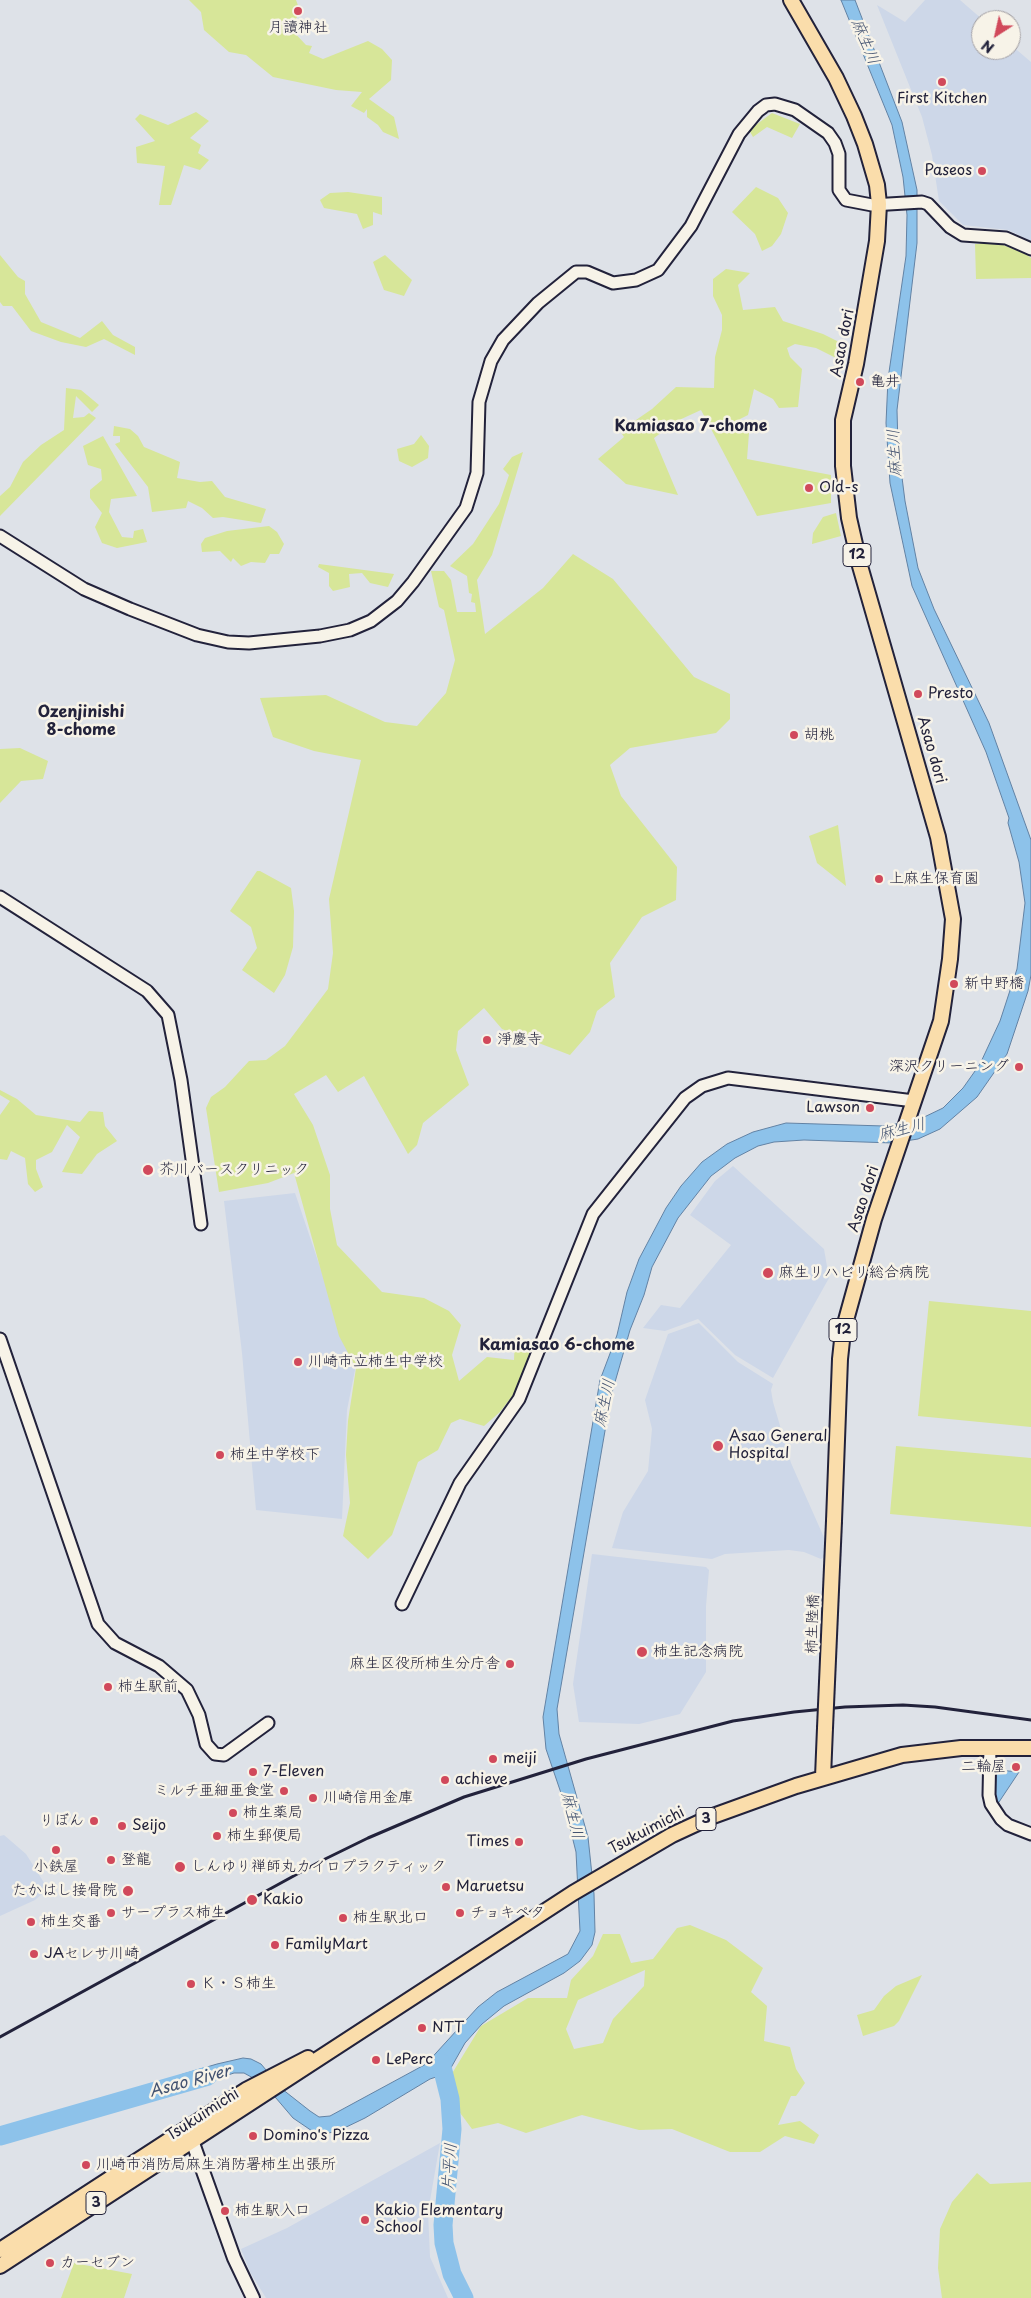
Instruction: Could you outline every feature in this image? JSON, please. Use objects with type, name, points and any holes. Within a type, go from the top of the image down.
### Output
[{"type":"main road","name":"Asao dori","points":[[792,0],[836,78],[854,116],[874,170],[879,204],[877,241],[856,364],[843,420],[842,447],[849,518],[938,837],[953,919],[948,976],[941,1021],[874,1219],[843,1331],[840,1359],[834,1521]]},
{"type":"main road","name":"柿生陸橋","points":[[823,1777],[834,1521]]},
{"type":"main road","name":"Tsukuimichi","points":[[0,2250],[262,2089],[373,2025],[596,1878],[646,1848],[713,1816],[823,1777],[902,1755],[990,1747],[1031,1748]]},
{"type":"main road","name":"Tsukuimichi","points":[[0,2266],[190,2134]]},
{"type":"main road","points":[[190,2134],[234,2258],[253,2298]]},
{"type":"street","points":[[0,536],[84,588],[130,609],[198,635],[228,642],[249,643],[320,636],[350,630],[371,621],[397,601],[413,582],[466,508],[477,473],[479,402],[490,361],[503,340],[538,304],[576,272],[586,272],[613,283],[636,280],[658,270],[691,226],[739,134],[758,111],[766,106],[775,104],[794,110],[828,133],[836,143],[839,154],[838,181],[841,196],[855,203],[926,203],[950,227],[963,235],[1006,238],[1031,249]]},
{"type":"street","points":[[0,897],[146,991],[168,1014],[181,1080],[201,1224]]},
{"type":"street","points":[[402,1604],[460,1483],[519,1399],[593,1214],[685,1098],[702,1086],[728,1078],[914,1101]]},
{"type":"street","points":[[0,1339],[98,1624],[122,1647],[159,1666],[187,1690],[199,1715],[206,1744],[215,1754],[224,1755],[268,1723]]},
{"type":"street","points":[[990,1747],[989,1795],[991,1804],[1001,1819],[1008,1825],[1031,1834]]},
{"type":"shaded area","points":[[925,0],[960,0],[972,10],[971,60],[1021,60],[1021,54],[1031,62],[1031,241],[1008,230],[963,225],[939,201],[932,155],[922,117],[877,5],[905,22]]},
{"type":"shaded area","name":"麻生リハビリ総合病院","points":[[733,1166],[824,1249],[829,1278],[773,1378],[735,1355],[698,1319],[665,1331],[643,1328],[661,1305],[680,1308],[731,1245],[690,1215],[715,1181]]},
{"type":"shaded area","name":"川崎市立柿生中学校","points":[[295,1193],[355,1370],[347,1410],[342,1519],[256,1510],[242,1353],[224,1201]]},
{"type":"shaded area","name":"Asao General Hospital","points":[[699,1323],[738,1362],[773,1384],[771,1390],[773,1402],[791,1463],[826,1542],[826,1556],[821,1559],[804,1552],[789,1550],[725,1554],[712,1559],[612,1548],[623,1512],[648,1471],[652,1429],[645,1400],[668,1334]]},
{"type":"shaded area","name":"柿生記念病院","points":[[592,1554],[706,1567],[709,1570],[706,1606],[706,1672],[680,1714],[639,1724],[579,1722],[573,1684]]},
{"type":"shaded area","points":[[4,1835],[26,1854],[48,1889],[35,1900],[0,1916],[0,1836]]},
{"type":"shaded area","name":"Kakio Elementary School","points":[[440,2143],[428,2212],[430,2257],[448,2298],[266,2298],[250,2272],[241,2249],[287,2228]]},
{"type":"green space","points":[[189,0],[296,0],[300,11],[291,29],[306,45],[312,46],[309,53],[323,59],[368,41],[382,49],[392,60],[391,80],[369,99],[394,117],[399,139],[383,132],[378,125],[367,117],[367,109],[364,113],[351,106],[362,92],[336,90],[273,77],[246,55],[229,52],[204,30],[201,12]]},
{"type":"green space","points":[[196,112],[209,121],[190,138],[201,145],[198,153],[209,160],[200,170],[184,165],[171,205],[159,205],[165,166],[137,163],[136,147],[155,141],[135,119],[140,114],[168,125]]},
{"type":"green space","points":[[772,113],[800,124],[792,138],[767,127],[753,137],[749,130]]},
{"type":"green space","points":[[756,187],[778,198],[788,213],[781,234],[772,246],[762,251],[755,234],[732,212]]},
{"type":"green space","points":[[348,192],[382,197],[382,215],[373,212],[373,225],[363,229],[357,214],[324,208],[320,200],[330,193]]},
{"type":"green space","points":[[980,241],[998,243],[1026,254],[1031,258],[1031,278],[976,279],[975,244],[980,244]]},
{"type":"green space","points":[[0,255],[18,277],[25,281],[25,294],[41,322],[80,338],[102,321],[113,335],[135,347],[135,355],[104,339],[86,347],[61,342],[31,331],[12,306],[3,306],[0,302]]},
{"type":"green space","points":[[385,255],[412,280],[404,296],[384,290],[373,262]]},
{"type":"green space","points":[[726,269],[750,273],[738,285],[743,310],[775,307],[783,321],[823,334],[849,347],[842,361],[816,348],[795,344],[787,348],[790,357],[802,369],[798,407],[779,408],[773,399],[754,389],[748,415],[740,419],[749,433],[747,459],[831,475],[831,503],[757,516],[701,410],[677,421],[654,438],[678,495],[626,484],[598,459],[624,437],[620,431],[652,409],[676,387],[714,388],[715,357],[722,330],[722,315],[713,296],[713,279]]},
{"type":"green space","points":[[66,388],[81,390],[99,405],[92,412],[76,396],[73,418],[84,417],[89,413],[96,418],[0,516],[0,496],[10,487],[23,462],[41,445],[64,430]]},
{"type":"green space","points":[[114,426],[130,429],[138,436],[144,447],[180,462],[177,478],[200,482],[212,481],[225,497],[266,509],[261,523],[223,517],[213,518],[202,508],[188,501],[186,508],[152,512],[148,487],[115,444],[120,442],[120,436],[113,436]]},
{"type":"green space","points":[[421,435],[429,446],[428,458],[412,467],[399,461],[397,449],[414,444]]},
{"type":"green space","points":[[103,436],[137,496],[111,499],[109,512],[122,537],[133,538],[134,531],[143,529],[147,542],[117,548],[102,543],[95,527],[102,513],[90,498],[90,490],[102,480],[101,469],[88,465],[83,446]]},
{"type":"green space","points":[[523,452],[492,555],[477,580],[485,634],[543,588],[573,554],[613,579],[694,677],[730,694],[730,719],[716,733],[630,748],[610,765],[621,796],[677,867],[676,900],[642,917],[610,963],[615,997],[597,1011],[590,1032],[570,1055],[502,1029],[484,1008],[458,1031],[456,1050],[469,1085],[423,1123],[417,1145],[408,1154],[364,1076],[338,1092],[326,1075],[294,1094],[313,1125],[330,1175],[330,1209],[337,1245],[382,1292],[424,1298],[449,1311],[461,1325],[452,1355],[459,1381],[487,1357],[514,1360],[515,1339],[520,1337],[532,1346],[528,1364],[513,1395],[500,1412],[484,1426],[460,1419],[451,1423],[438,1450],[418,1462],[392,1535],[368,1559],[343,1536],[350,1503],[346,1455],[348,1421],[356,1368],[339,1336],[294,1173],[268,1183],[219,1192],[206,1108],[211,1097],[225,1087],[249,1061],[266,1060],[285,1046],[328,989],[333,953],[329,899],[361,760],[314,751],[273,737],[260,698],[326,695],[385,722],[417,726],[446,693],[455,660],[444,610],[439,607],[431,571],[444,571],[451,580],[457,612],[476,612],[475,603],[471,602],[472,594],[469,593],[467,576],[450,566],[473,544],[499,504],[509,475],[503,469],[512,457]]},
{"type":"green space","points":[[836,513],[841,536],[812,544],[813,533],[823,517]]},
{"type":"green space","points":[[269,526],[277,532],[284,544],[279,554],[270,554],[265,563],[251,562],[241,566],[233,558],[231,562],[220,551],[202,552],[201,544],[205,538],[227,531]]},
{"type":"green space","points":[[319,564],[394,574],[388,587],[370,583],[362,573],[349,574],[350,587],[333,591],[329,586],[329,573],[318,567]]},
{"type":"green space","points":[[20,748],[48,761],[43,779],[21,781],[0,803],[0,749]]},
{"type":"green space","points":[[838,825],[846,886],[817,863],[809,836]]},
{"type":"green space","points":[[257,871],[291,888],[294,911],[293,947],[285,975],[274,993],[242,970],[257,948],[251,927],[230,911]]},
{"type":"green space","points":[[0,1090],[17,1099],[36,1115],[80,1122],[89,1111],[103,1112],[105,1126],[117,1141],[97,1154],[82,1174],[62,1172],[80,1137],[67,1125],[52,1152],[36,1160],[36,1169],[43,1187],[35,1192],[28,1184],[25,1158],[11,1151],[7,1160],[0,1159],[0,1115],[10,1101],[0,1095]]},
{"type":"green space","points":[[929,1301],[1031,1311],[1031,1427],[918,1416]]},
{"type":"green space","points":[[896,1446],[1031,1458],[1031,1527],[890,1514]]},
{"type":"green space","points":[[690,1925],[726,1940],[763,1968],[751,1992],[767,2006],[764,2041],[790,2047],[796,2069],[805,2083],[796,2096],[791,2096],[778,2125],[800,2121],[819,2135],[814,2144],[785,2136],[760,2152],[730,2152],[672,2129],[639,2130],[582,2115],[526,2133],[498,2123],[472,2129],[455,2106],[448,2080],[481,2026],[528,1998],[567,1998],[571,1980],[593,1956],[603,1934],[620,1934],[631,1963],[653,1959],[677,1928]],"holes":[[[645,1970],[644,1986],[613,2019],[603,2043],[574,2049],[566,2029],[578,2000]]]},
{"type":"green space","points":[[922,1975],[899,2021],[894,2026],[863,2036],[857,2015],[874,2010],[884,1996],[896,1986]]},
{"type":"green space","points":[[977,2173],[990,2184],[1031,2182],[1031,2298],[942,2298],[938,2268],[940,2229],[952,2202]]},
{"type":"green space","points":[[74,2263],[132,2274],[124,2298],[61,2298]]},
{"type":"water","name":"麻生川","points":[[841,0],[855,0],[902,122],[917,190],[917,243],[897,410],[898,446],[905,501],[918,568],[934,609],[989,723],[1031,840],[1031,975],[1028,991],[1007,1054],[977,1097],[940,1129],[918,1139],[893,1143],[804,1140],[774,1142],[758,1146],[735,1158],[711,1176],[678,1218],[652,1267],[644,1295],[630,1330],[611,1396],[557,1709],[559,1734],[588,1837],[594,1894],[595,1932],[592,1945],[580,1961],[564,1973],[504,2006],[482,2024],[465,2043],[448,2073],[430,2079],[365,2118],[338,2131],[324,2134],[315,2133],[293,2118],[264,2084],[244,2073],[234,2073],[186,2089],[180,2075],[243,2058],[251,2059],[261,2064],[282,2089],[310,2111],[319,2117],[330,2116],[426,2064],[478,2007],[497,1992],[568,1954],[580,1931],[576,1852],[562,1796],[546,1749],[543,1717],[600,1380],[617,1335],[627,1292],[639,1259],[666,1208],[681,1186],[702,1162],[727,1144],[753,1132],[786,1123],[884,1126],[918,1120],[943,1108],[963,1088],[980,1064],[1000,1021],[1017,969],[1025,903],[1019,862],[1008,823],[1009,818],[986,752],[912,586],[890,483],[886,423],[888,379],[906,256],[907,215],[903,177],[892,125]]},
{"type":"water","points":[[998,1770],[1019,1772],[997,1805],[994,1792],[994,1774]]},
{"type":"waterway","name":"片平川","points":[[441,2063],[450,2099],[452,2129],[443,2225],[444,2243],[452,2274],[464,2298]]},
{"type":"waterway","name":"Asao River","points":[[0,2136],[208,2076]]},
{"type":"railway","points":[[0,2037],[321,1861],[368,1838],[464,1797],[586,1759],[733,1721],[845,1707],[903,1705],[935,1707],[1031,1720]]},
{"type":"place","name":"月讀神社","points":[[298,11]]},
{"type":"place","name":"First Kitchen","points":[[942,82]]},
{"type":"place","name":"Paseos","points":[[982,171]]},
{"type":"place","name":"亀井","points":[[860,382]]},
{"type":"place","name":"Old-s","points":[[809,488]]},
{"type":"place","name":"Presto","points":[[918,694]]},
{"type":"place","name":"胡桃","points":[[794,735]]},
{"type":"place","name":"上麻生保育園","points":[[879,879]]},
{"type":"place","name":"新中野橋","points":[[954,984]]},
{"type":"place","name":"淨慶寺","points":[[487,1040]]},
{"type":"place","name":"深沢クリーニング","points":[[1019,1067]]},
{"type":"place","name":"Lawson","points":[[870,1108]]},
{"type":"place","name":"芥川バースクリニック","points":[[148,1170]]},
{"type":"place","name":"麻生リハビリ総合病院","points":[[768,1273]]},
{"type":"place","name":"川崎市立柿生中学校","points":[[298,1362]]},
{"type":"place","name":"Asao General Hospital","points":[[718,1446]]},
{"type":"place","name":"柿生中学校下","points":[[220,1455]]},
{"type":"place","name":"柿生記念病院","points":[[642,1652]]},
{"type":"place","name":"麻生区役所柿生分庁舎","points":[[510,1664]]},
{"type":"place","name":"柿生駅前","points":[[108,1687]]},
{"type":"place","name":"meiji","points":[[493,1759]]},
{"type":"place","name":"二輪屋","points":[[1016,1767]]},
{"type":"place","name":"7-Eleven","points":[[253,1772]]},
{"type":"place","name":"achieve","points":[[445,1780]]},
{"type":"place","name":"ミルチ亜細亜食堂","points":[[284,1791]]},
{"type":"place","name":"川崎信用金庫","points":[[313,1798]]},
{"type":"place","name":"柿生薬局","points":[[233,1813]]},
{"type":"place","name":"りぼん","points":[[94,1821]]},
{"type":"place","name":"Seijo","points":[[122,1826]]},
{"type":"place","name":"柿生郵便局","points":[[217,1836]]},
{"type":"place","name":"Times","points":[[519,1842]]},
{"type":"place","name":"小鉄屋","points":[[56,1850]]},
{"type":"place","name":"登龍","points":[[111,1860]]},
{"type":"place","name":"しんゆり禅師丸カイロプラクティック","points":[[180,1867]]},
{"type":"place","name":"Maruetsu","points":[[446,1887]]},
{"type":"place","name":"たかはし接骨院","points":[[128,1891]]},
{"type":"place","name":"Kakio","points":[[252,1900]]},
{"type":"place","name":"サープラス柿生","points":[[111,1913]]},
{"type":"place","name":"チョキペタ","points":[[460,1913]]},
{"type":"place","name":"柿生駅北口","points":[[343,1918]]},
{"type":"place","name":"柿生交番","points":[[31,1922]]},
{"type":"place","name":"FamilyMart","points":[[275,1945]]},
{"type":"place","name":"JAセレサ川崎","points":[[34,1954]]},
{"type":"place","name":"Ｋ・Ｓ柿生","points":[[191,1984]]},
{"type":"place","name":"NTT","points":[[422,2028]]},
{"type":"place","name":"LePerc","points":[[376,2060]]},
{"type":"place","name":"Domino's Pizza","points":[[253,2136]]},
{"type":"place","name":"川崎市消防局麻生消防署柿生出張所","points":[[86,2165]]},
{"type":"place","name":"柿生駅入口","points":[[225,2211]]},
{"type":"place","name":"Kakio Elementary School","points":[[365,2220]]},
{"type":"place","name":"カーセブン","points":[[50,2263]]},
{"type":"district","name":"Kamiasao 7-chome","points":[[691,427]]},
{"type":"district","name":"Ozenjinishi 8-chome","points":[[81,722]]},
{"type":"district","name":"Kamiasao 6-chome","points":[[557,1346]]}]
